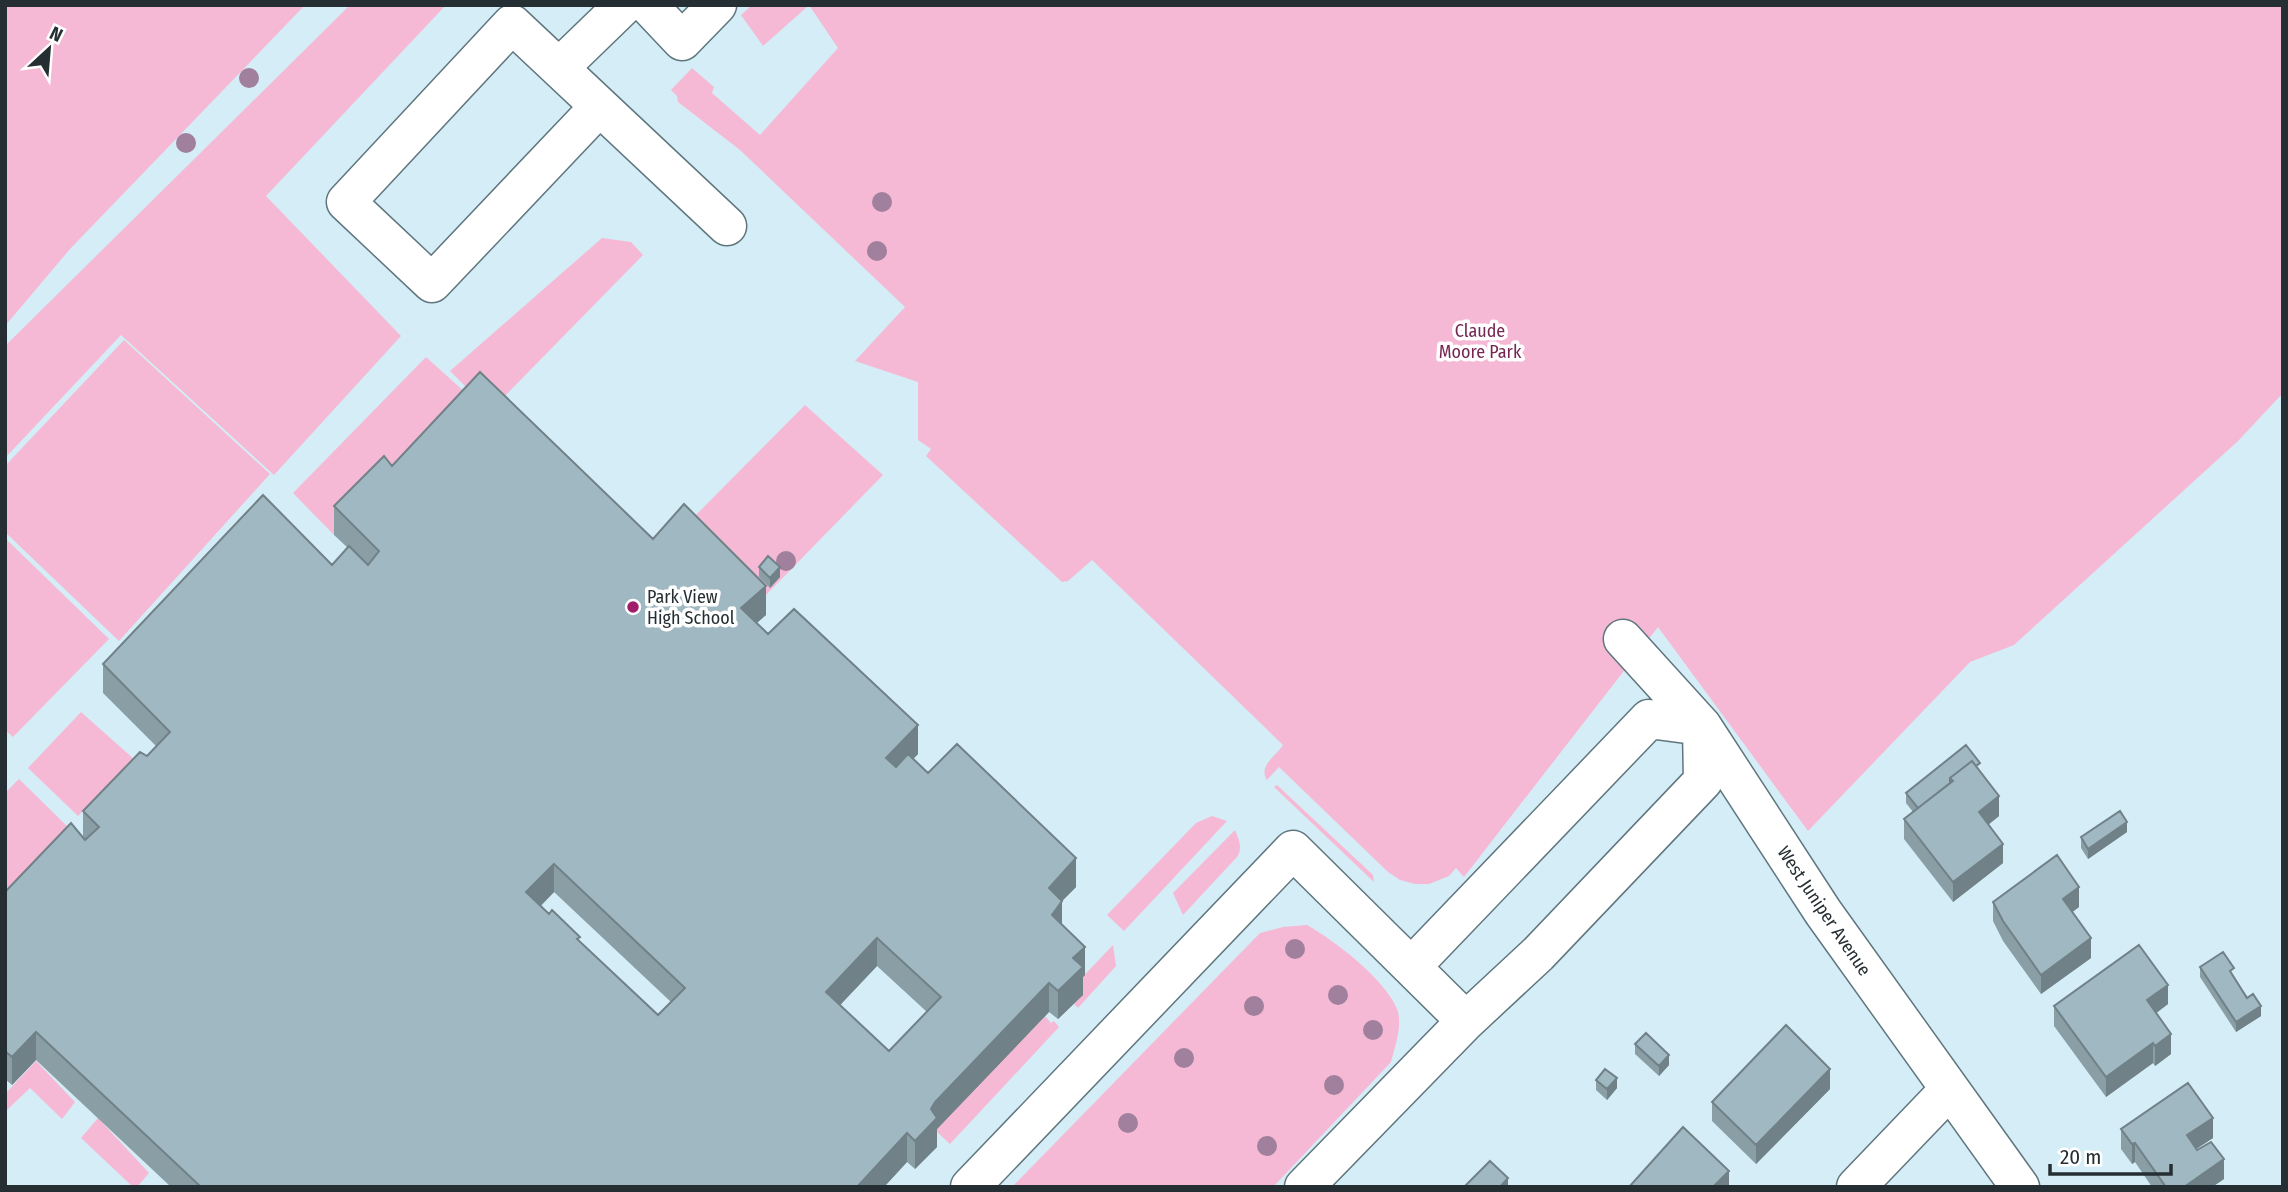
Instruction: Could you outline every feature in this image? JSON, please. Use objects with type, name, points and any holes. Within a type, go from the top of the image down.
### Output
[{"type":"street","points":[[559,68],[624,5]]},
{"type":"street","points":[[648,5],[682,41],[717,5]]},
{"type":"street","points":[[599,107],[432,284],[346,202],[512,24],[727,226]]},
{"type":"street","name":"West Juniper Avenue","points":[[1623,639],[1702,726],[1823,912],[2020,1187]]},
{"type":"street","points":[[1304,1187],[1466,1021],[1538,954],[1703,781],[1702,726],[1649,719],[1412,966]]},
{"type":"street","points":[[970,1187],[1293,850],[1466,1021]]},
{"type":"street","points":[[1856,1187],[1949,1090]]},
{"type":"green space","points":[[5,5],[305,5],[70,249],[5,326]]},
{"type":"green space","points":[[350,5],[446,5],[266,196],[401,336],[274,475],[121,335],[5,458],[5,346]]},
{"type":"green space","points":[[752,5],[807,7],[763,46],[741,15]]},
{"type":"green space","name":"Claude Moore Park","points":[[809,5],[2283,5],[2283,393],[2238,441],[2014,645],[1970,662],[1808,831],[1658,627],[1464,877],[1456,868],[1449,876],[1429,884],[1415,884],[1400,880],[1388,872],[1279,767],[1267,780],[1266,766],[1283,745],[1092,560],[1068,581],[1062,582],[926,456],[931,449],[918,440],[918,382],[855,361],[905,307],[740,150],[678,102],[677,96],[671,90],[692,68],[714,87],[712,93],[760,135],[838,48]]},
{"type":"green space","points":[[602,238],[631,242],[643,255],[494,407],[480,401],[450,371]]},
{"type":"green space","points":[[124,340],[270,474],[119,641],[5,532],[5,466]]},
{"type":"green space","points":[[426,357],[477,403],[334,535],[293,493]]},
{"type":"green space","points":[[805,405],[883,475],[764,597],[688,523]]},
{"type":"green space","points":[[5,538],[109,639],[13,737],[5,730]]},
{"type":"green space","points":[[81,712],[135,760],[78,816],[28,768]]},
{"type":"green space","points":[[19,779],[68,827],[5,895],[5,793]]},
{"type":"green space","points":[[1277,785],[1373,875],[1374,882],[1274,787]]},
{"type":"green space","points":[[1212,816],[1227,821],[1124,931],[1107,915],[1196,823]]},
{"type":"green space","points":[[1235,830],[1240,847],[1237,857],[1183,915],[1173,893]]},
{"type":"green space","points":[[1307,925],[1345,951],[1382,985],[1397,1009],[1399,1028],[1391,1062],[1273,1187],[1012,1187],[1260,933]]},
{"type":"green space","points":[[1113,945],[1116,966],[1078,1008],[1074,1004],[1083,995],[1073,987]]},
{"type":"green space","points":[[1045,1016],[1059,1027],[950,1144],[935,1130]]},
{"type":"green space","points":[[36,1061],[75,1102],[62,1119],[30,1088],[5,1109],[5,1094]]},
{"type":"green space","points":[[98,1118],[149,1173],[137,1187],[133,1187],[81,1138]]},
{"type":"building","points":[[480,372],[653,539],[684,504],[766,586],[741,608],[768,634],[794,609],[918,725],[886,758],[896,767],[908,754],[928,773],[957,744],[1076,858],[1049,888],[1062,901],[1052,915],[1085,947],[1073,958],[1083,967],[1058,991],[1049,983],[935,1102],[931,1109],[937,1118],[915,1141],[907,1133],[857,1187],[201,1187],[36,1032],[12,1057],[5,1051],[5,892],[71,823],[85,840],[99,827],[83,811],[140,752],[147,756],[170,732],[103,664],[263,495],[332,565],[349,546],[368,565],[379,551],[334,506],[384,456],[392,466]],"holes":[[[554,864],[685,988],[658,1015],[577,939],[580,937],[552,910],[549,914],[526,892]],[[877,938],[941,997],[889,1051],[826,992]]]},
{"type":"building","points":[[768,556],[780,567],[770,578],[759,567]]},
{"type":"building","points":[[1966,745],[1980,763],[1976,766],[1972,761],[1950,778],[1950,783],[1918,808],[1906,793]]},
{"type":"building","points":[[1972,761],[1999,796],[1979,812],[2003,844],[1953,882],[1904,819],[1953,781],[1950,778]]},
{"type":"building","points":[[2120,811],[2127,822],[2088,849],[2081,837]]},
{"type":"building","points":[[2057,855],[2079,887],[2063,899],[2091,938],[2041,975],[1993,902]]},
{"type":"building","points":[[2139,945],[2168,985],[2147,1000],[2171,1034],[2155,1046],[2153,1043],[2106,1077],[2054,1006]]},
{"type":"building","points":[[2223,952],[2234,968],[2230,971],[2247,998],[2253,994],[2261,1006],[2236,1022],[2200,967]]},
{"type":"building","points":[[1786,1025],[1830,1069],[1756,1145],[1712,1102]]},
{"type":"building","points":[[1646,1033],[1669,1055],[1659,1066],[1635,1044]]},
{"type":"building","points":[[1605,1069],[1617,1078],[1607,1089],[1596,1080]]},
{"type":"building","points":[[2188,1083],[2213,1118],[2187,1135],[2197,1150],[2211,1142],[2224,1159],[2184,1187],[2166,1187],[2135,1143],[2132,1144],[2121,1129]]},
{"type":"building","points":[[1683,1127],[1729,1171],[1713,1187],[1629,1187]]},
{"type":"building","points":[[1490,1161],[1508,1178],[1500,1187],[1464,1187]]},
{"type":"place","name":"Park View High School","points":[[633,607]]}]
